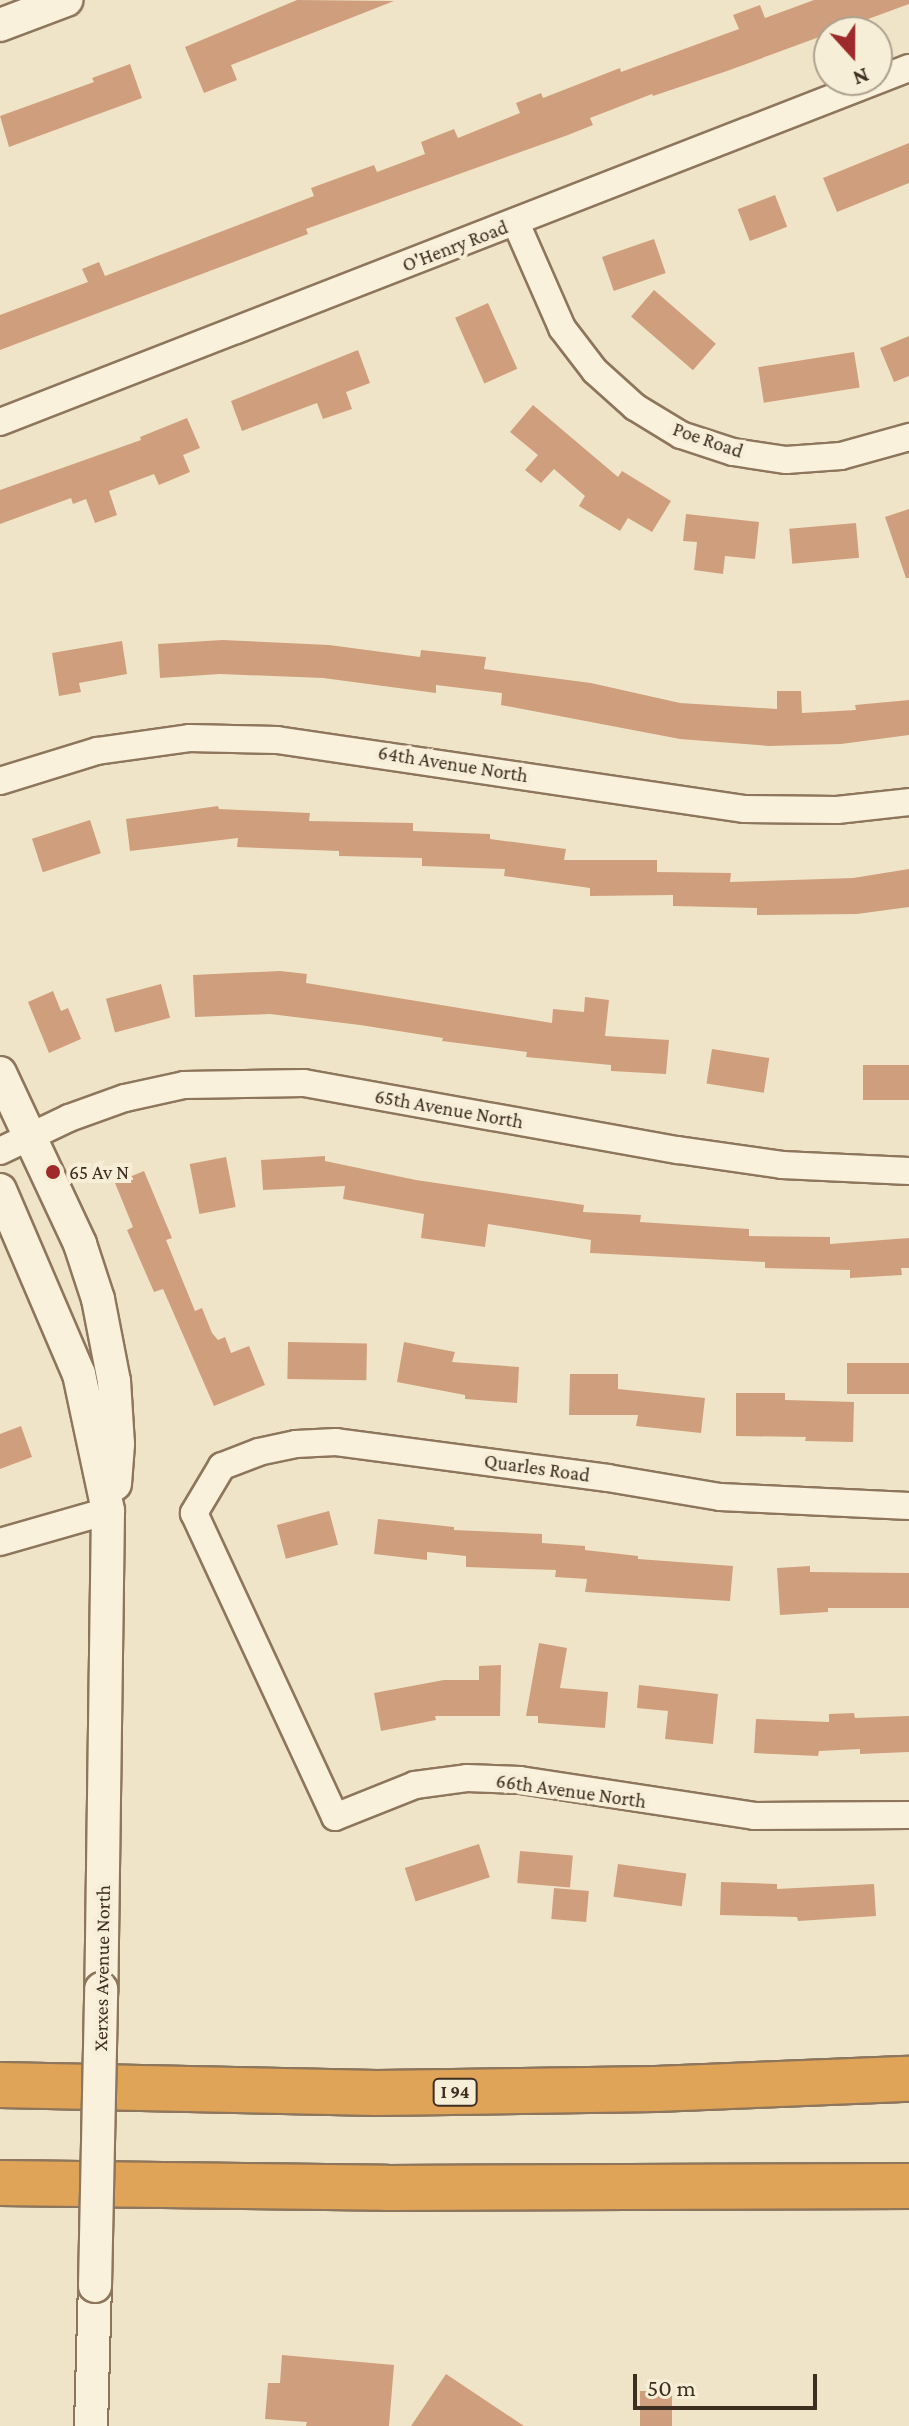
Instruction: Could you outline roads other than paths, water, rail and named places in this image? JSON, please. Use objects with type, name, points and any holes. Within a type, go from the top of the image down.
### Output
[{"type":"highway","name":"I 94","points":[[0,2085],[377,2093],[656,2089],[909,2079]]},
{"type":"highway","points":[[0,2183],[387,2188],[909,2186]]},
{"type":"street","points":[[0,25],[66,0]]},
{"type":"street","name":"O'Henry Road","points":[[0,422],[909,68]]},
{"type":"street","name":"Poe Road","points":[[516,223],[562,328],[595,371],[635,407],[681,435],[733,452],[786,460],[841,456],[909,437]]},
{"type":"street","name":"64th Avenue North","points":[[0,781],[97,751],[189,738],[277,740],[745,809],[837,810],[909,802]]},
{"type":"street","name":"Xerxes Avenue North","points":[[0,1073],[80,1244],[98,1299],[109,1348],[118,1444],[116,1478],[108,1511],[91,2426]]},
{"type":"street","name":"65th Avenue North","points":[[0,1151],[69,1118],[125,1098],[184,1085],[304,1083],[782,1165],[909,1171]]},
{"type":"street","name":"Xerxes Avenue North","points":[[0,1190],[79,1374],[108,1511]]},
{"type":"street","name":"Quarles Road","points":[[194,1513],[222,1466],[284,1447],[336,1442],[608,1478],[720,1497],[909,1506]]},
{"type":"street","points":[[0,1542],[108,1511]]},
{"type":"street","name":"66th Avenue North","points":[[194,1513],[335,1817],[415,1785],[467,1778],[520,1780],[754,1816],[909,1815]]},
{"type":"place","name":"65 Av N","points":[[53,1172]]}]
